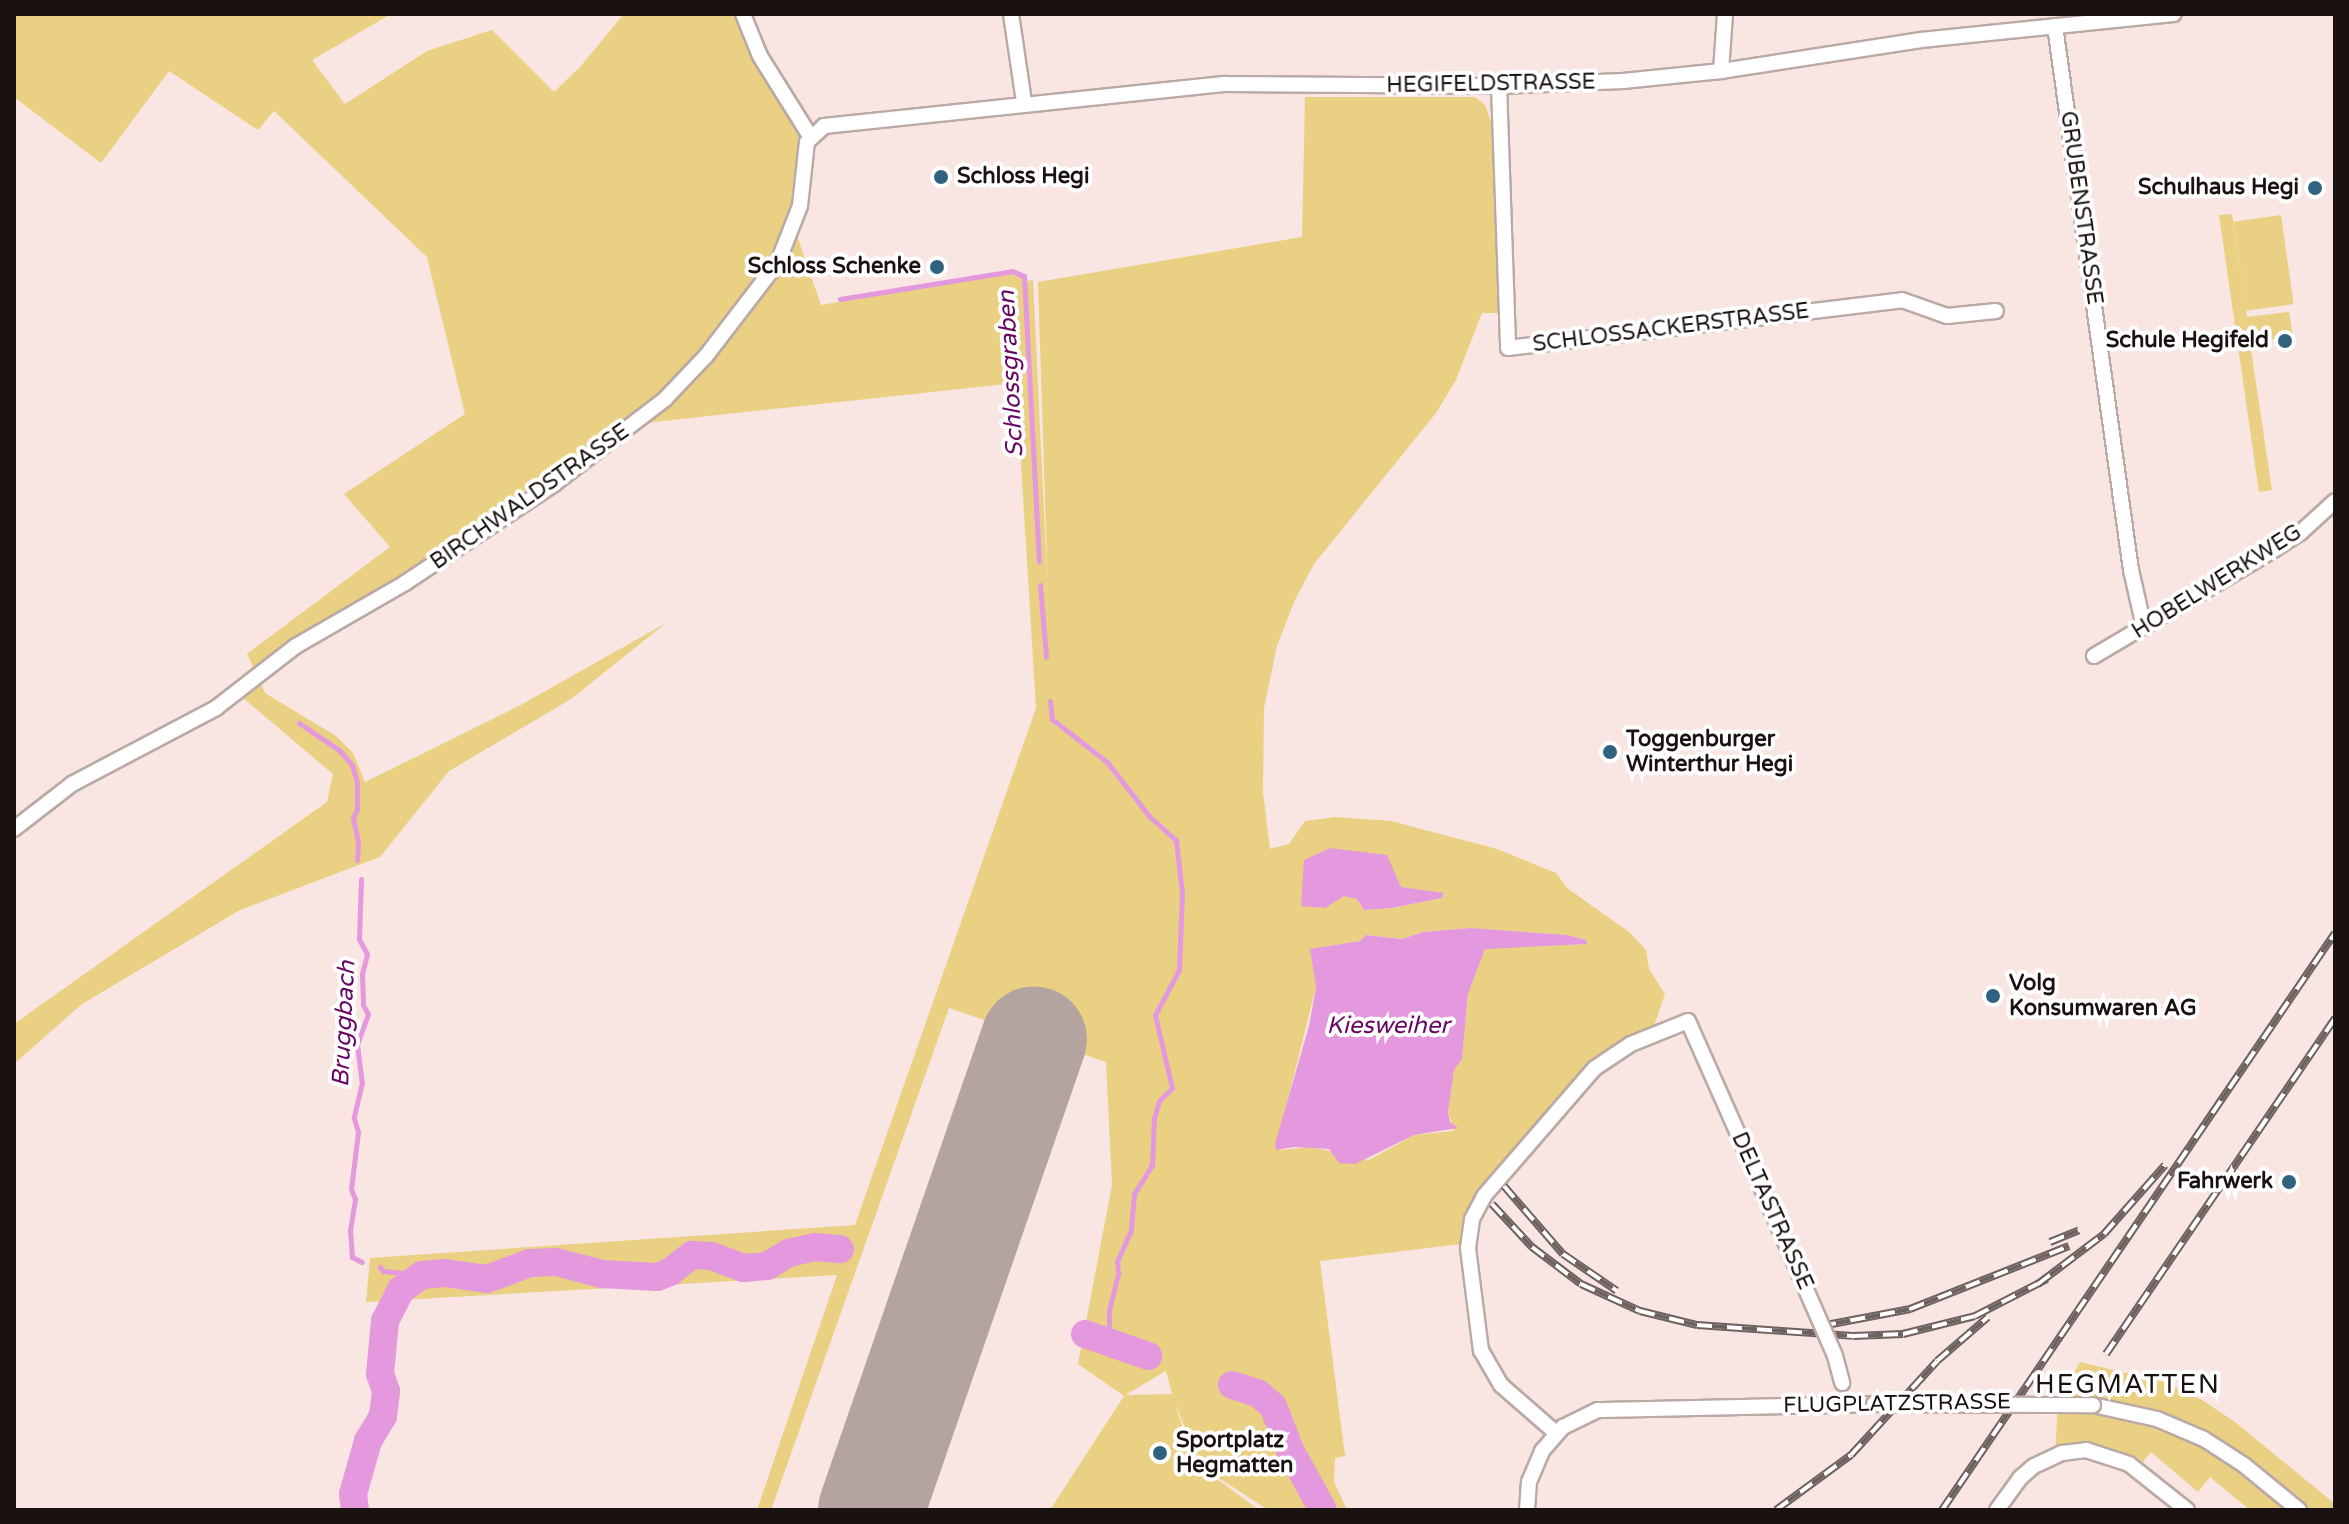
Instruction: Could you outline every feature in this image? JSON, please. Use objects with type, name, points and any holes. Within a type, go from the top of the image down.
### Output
[{"type":"street","points":[[743,14],[757,50],[810,136]]},
{"type":"street","points":[[1011,14],[1024,102]]},
{"type":"street","points":[[1721,71],[1725,14]]},
{"type":"street","name":"HEGIFELDSTRASSE","points":[[810,136],[820,127],[838,123],[1224,84],[1499,86],[1600,83],[1721,71],[1895,43],[2055,26],[2070,19],[2174,14]]},
{"type":"street","name":"GRUBENSTRASSE","points":[[2055,26],[2131,570],[2144,627]]},
{"type":"street","name":"SCHLOSSACKERSTRASSE","points":[[1499,86],[1508,348],[1902,300],[1947,316],[1996,311]]},
{"type":"street","name":"BIRCHWALDSTRASSE","points":[[14,829],[72,784],[216,708],[296,646],[405,583],[554,484],[665,399],[706,356],[778,262],[797,216],[810,136]]},
{"type":"street","name":"HOBELWERKWEG","points":[[2094,656],[2300,533],[2335,501]]},
{"type":"street","name":"DELTASTRASSE","points":[[1556,1433],[1501,1385],[1484,1359],[1469,1258],[1472,1219],[1492,1185],[1595,1068],[1631,1044],[1688,1021],[1835,1356],[1842,1383],[1843,1404]]},
{"type":"street","name":"FLUGPLATZSTRASSE","points":[[1527,1510],[1533,1470],[1556,1433],[1588,1413],[1617,1407],[1843,1404],[2093,1405],[2148,1416],[2204,1439],[2244,1465],[2299,1510]]},
{"type":"street","points":[[1997,1510],[2020,1478],[2034,1466],[2062,1453],[2086,1450],[2123,1460],[2187,1510]]},
{"type":"shaded area","points":[[14,14],[391,14],[312,60],[345,104],[427,51],[492,30],[554,92],[580,67],[624,14],[743,14],[810,136],[794,227],[821,305],[1012,271],[1024,276],[1025,281],[1033,280],[1048,594],[1038,282],[1302,237],[1305,97],[1475,97],[1485,105],[1491,121],[1499,313],[1482,313],[1456,380],[1436,413],[1314,564],[1294,602],[1277,646],[1264,708],[1263,792],[1270,849],[1289,844],[1305,821],[1336,817],[1391,821],[1497,849],[1556,873],[1567,888],[1629,932],[1646,950],[1649,969],[1665,994],[1654,1026],[1621,1040],[1585,1067],[1482,1185],[1463,1218],[1461,1244],[1320,1261],[1345,1456],[1335,1458],[1334,1482],[1347,1510],[1268,1510],[1219,1478],[1196,1455],[1175,1403],[1193,1461],[1259,1510],[1050,1510],[1124,1396],[1078,1364],[1112,1185],[1106,1062],[949,1008],[771,1510],[757,1510],[837,1275],[366,1302],[370,1258],[855,1225],[1036,708],[1016,383],[635,424],[258,677],[247,654],[390,547],[344,494],[465,414],[427,257],[274,111],[258,130],[169,71],[101,163],[14,97]],"holes":[[[1306,865],[1401,887],[1444,894],[1442,898],[1364,910],[1357,899],[1344,896],[1334,901],[1301,904]],[[1470,928],[1567,935],[1586,940],[1586,944],[1485,948],[1468,994],[1462,1059],[1454,1069],[1448,1112],[1454,1131],[1414,1135],[1369,1160],[1311,1147],[1281,1150],[1277,1143],[1316,987],[1311,949],[1360,941],[1367,935],[1402,939],[1423,932]],[[1166,1371],[1172,1394],[1126,1395]]]},
{"type":"shaded area","points":[[2232,214],[2247,317],[2289,312],[2293,336],[2250,343],[2272,490],[2259,492],[2219,215]]},
{"type":"shaded area","points":[[2281,215],[2294,304],[2246,311],[2233,222]]},
{"type":"shaded area","points":[[666,623],[571,699],[449,771],[380,857],[240,910],[82,1004],[14,1064],[14,1024],[327,802],[333,774],[237,693],[258,677],[265,693],[336,736],[353,753],[365,782],[519,706]]},
{"type":"shaded area","points":[[2080,1362],[2164,1382],[2202,1400],[2235,1422],[2335,1504],[2335,1510],[2250,1510],[2210,1477],[2198,1492],[2151,1452],[2137,1469],[2108,1454],[2055,1456],[2058,1401]]},
{"type":"water","points":[[1330,848],[1387,855],[1401,887],[1444,893],[1442,898],[1364,910],[1357,899],[1344,896],[1325,908],[1301,906],[1304,860]]},
{"type":"water","name":"Kiesweiher","points":[[1470,928],[1567,935],[1586,940],[1587,944],[1485,949],[1468,994],[1462,1059],[1454,1070],[1448,1112],[1450,1122],[1458,1128],[1414,1135],[1355,1164],[1339,1163],[1329,1149],[1294,1147],[1276,1150],[1275,1144],[1309,1026],[1316,987],[1310,949],[1360,941],[1366,935],[1402,939],[1423,932]]},
{"type":"waterway","name":"Schlossgraben","points":[[840,299],[1012,271],[1024,276],[1039,562]]},
{"type":"waterway","name":"Schlossgraben","points":[[1040,585],[1046,657]]},
{"type":"waterway","points":[[1050,701],[1052,719],[1107,762],[1149,816],[1176,840],[1182,893],[1179,970],[1155,1015],[1172,1088],[1159,1101],[1154,1118],[1152,1165],[1134,1194],[1131,1230],[1117,1262],[1118,1274],[1109,1310],[1109,1342]]},
{"type":"waterway","name":"Bruggbach","points":[[299,723],[339,750],[352,765],[357,783],[357,809],[353,818],[358,842],[357,860]]},
{"type":"waterway","name":"Bruggbach","points":[[361,879],[359,939],[367,954],[362,974],[363,1005],[368,1014],[357,1044],[362,1082],[354,1118],[358,1132],[351,1189],[355,1199],[350,1229],[352,1257],[362,1262]]},
{"type":"waterway","points":[[355,1510],[353,1494],[368,1441],[383,1416],[386,1391],[380,1374],[385,1321],[401,1290],[422,1275],[445,1273],[487,1279],[530,1263],[556,1262],[602,1274],[657,1277],[670,1272],[692,1255],[711,1256],[744,1268],[767,1266],[789,1253],[815,1247],[840,1249]]},
{"type":"waterway","name":"Bruggbach","points":[[380,1267],[383,1271],[422,1275]]},
{"type":"waterway","points":[[1085,1334],[1148,1356]]},
{"type":"waterway","points":[[1232,1385],[1259,1394],[1273,1406],[1290,1450],[1323,1510]]},
{"type":"runway","points":[[871,1510],[1034,1039]]},
{"type":"railway","points":[[1942,1510],[2335,933]]},
{"type":"railway","points":[[2106,1354],[2335,1018]]},
{"type":"railway","points":[[2038,1284],[2104,1234],[2165,1165]]},
{"type":"railway","points":[[1504,1186],[1563,1254],[1617,1291]]},
{"type":"railway","points":[[1492,1204],[1532,1247],[1581,1284],[1640,1311],[1697,1325],[1853,1336],[1903,1334],[1975,1316],[2047,1279]]},
{"type":"railway","points":[[2050,1242],[2079,1230]]},
{"type":"railway","points":[[1821,1326],[1910,1309],[2069,1246]]},
{"type":"railway","points":[[1776,1510],[1851,1455],[1937,1361],[1988,1317]]},
{"type":"place","name":"Schloss Hegi","points":[[941,177]]},
{"type":"place","name":"Schulhaus Hegi","points":[[2315,188]]},
{"type":"place","name":"Schloss Schenke","points":[[937,267]]},
{"type":"place","name":"Schule Hegifeld","points":[[2285,341]]},
{"type":"place","name":"Toggenburger Winterthur Hegi","points":[[1610,752]]},
{"type":"place","name":"Volg Konsumwaren AG","points":[[1993,996]]},
{"type":"place","name":"Fahrwerk","points":[[2289,1182]]},
{"type":"place","name":"Sportplatz Hegmatten","points":[[1160,1453]]},
{"type":"district","name":"HEGMATTEN","points":[[2128,1385]]}]
